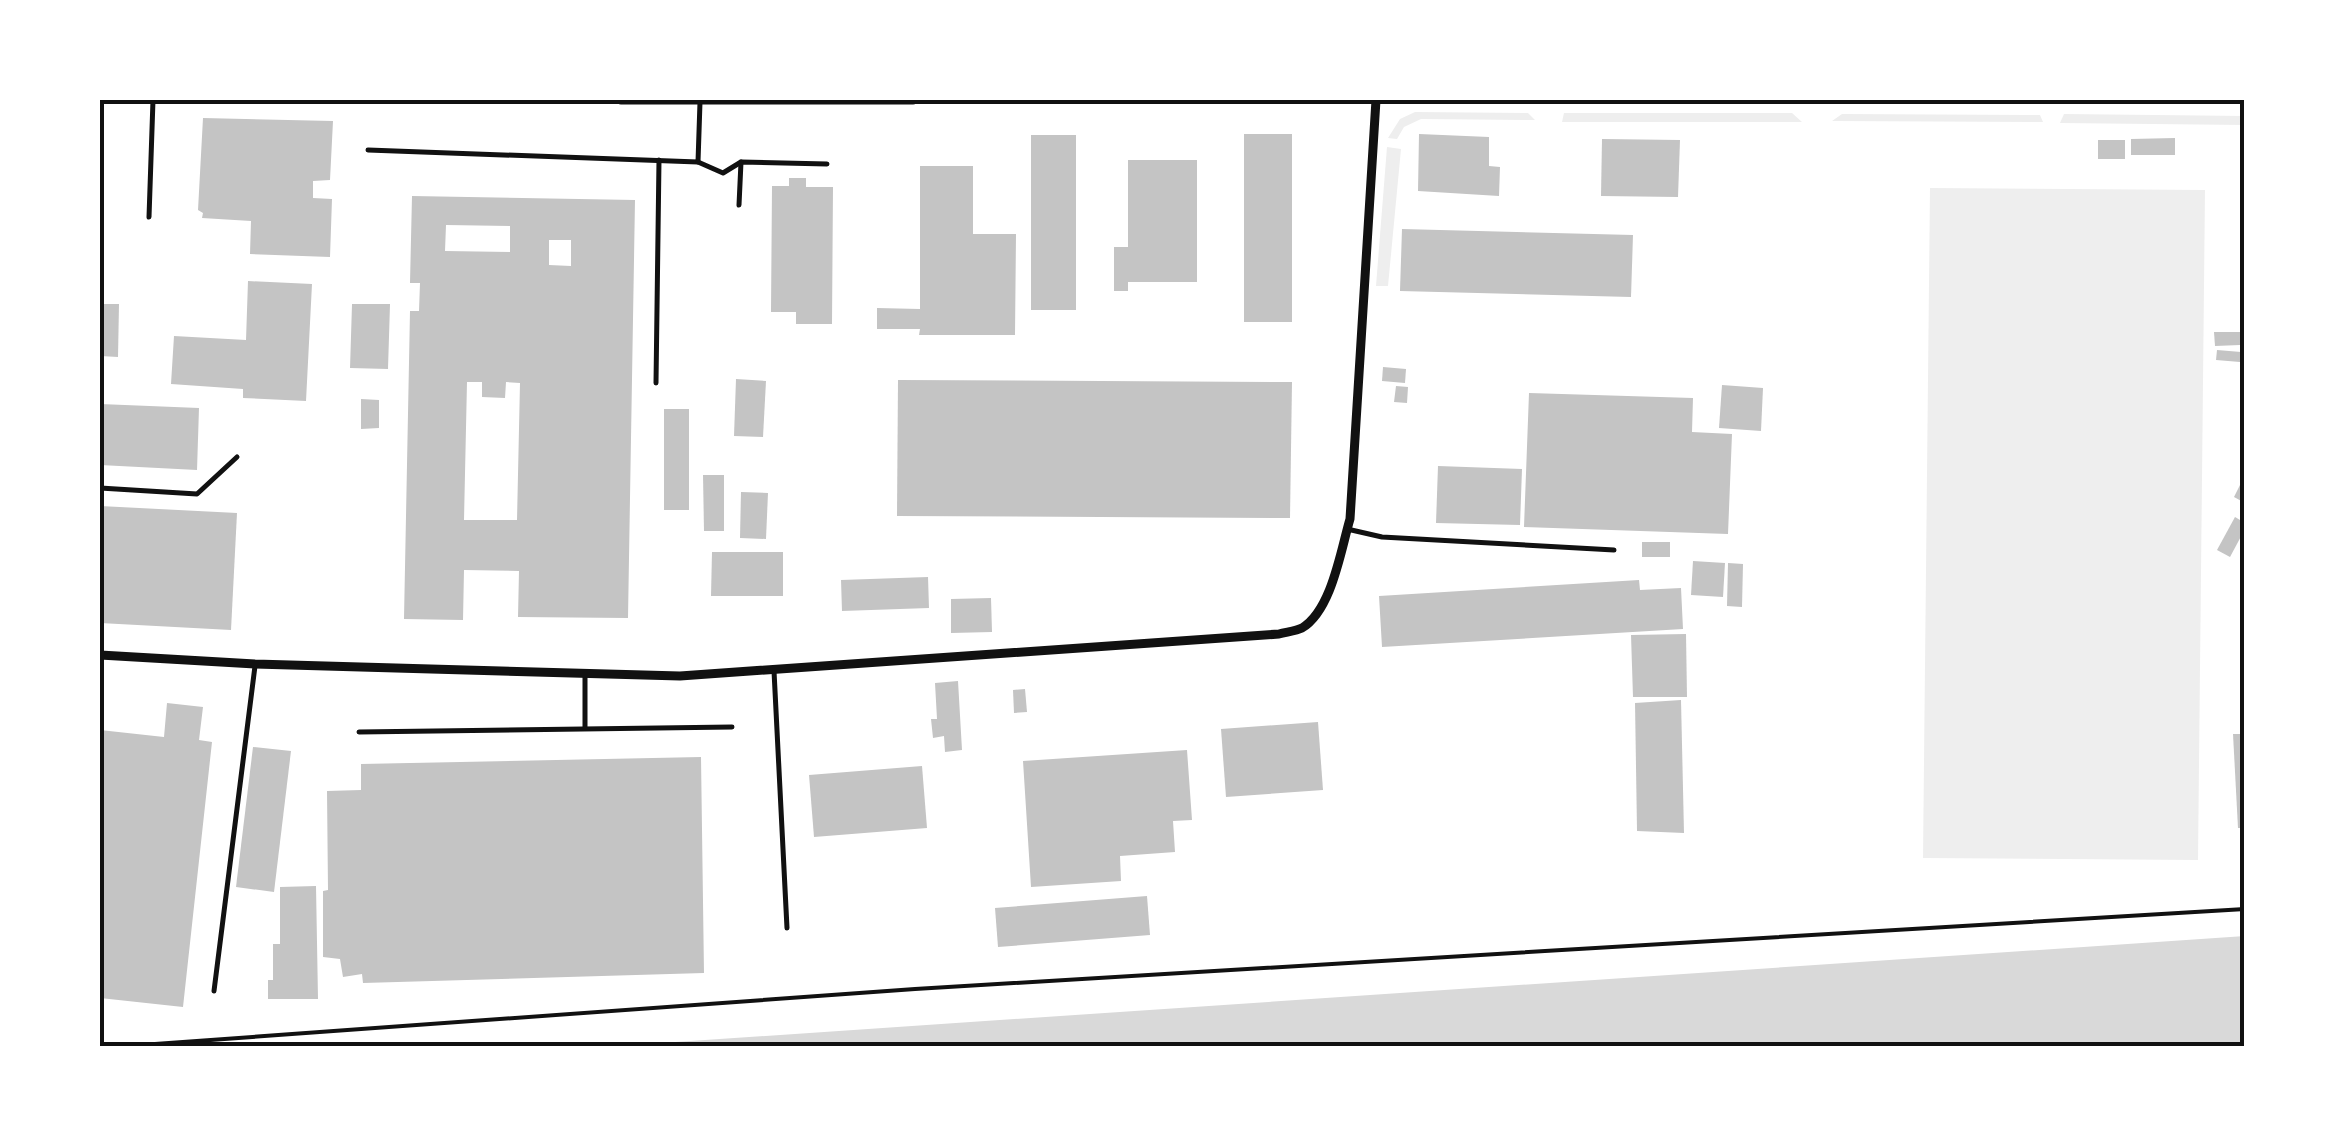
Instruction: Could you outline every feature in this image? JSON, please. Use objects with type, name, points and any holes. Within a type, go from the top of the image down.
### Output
[{"type":"street","points":[[621,100],[913,100]]},
{"type":"street","points":[[100,655],[255,664],[680,676],[1279,634],[1302,628],[1318,612],[1333,581],[1347,528],[1376,100]]},
{"type":"lane","points":[[149,217],[153,100]]},
{"type":"lane","points":[[698,162],[700,102]]},
{"type":"lane","points":[[368,150],[698,162],[723,173],[740,162],[827,164]]},
{"type":"lane","points":[[656,383],[659,160]]},
{"type":"lane","points":[[739,205],[740,162]]},
{"type":"lane","points":[[100,488],[196,494],[237,457]]},
{"type":"lane","points":[[1347,528],[1382,537],[1614,550]]},
{"type":"lane","points":[[214,990],[255,664]]},
{"type":"lane","points":[[774,668],[787,928]]},
{"type":"lane","points":[[584,728],[585,672]]},
{"type":"lane","points":[[358,732],[732,728]]},
{"type":"path","points":[[128,1046],[914,989],[2245,908]]},
{"type":"shaded area","points":[[1415,112],[1528,113],[1535,120],[1421,119],[1404,127],[1397,139],[1388,138],[1400,119]]},
{"type":"shaded area","points":[[1564,113],[1792,113],[1802,122],[1562,122]]},
{"type":"shaded area","points":[[1842,114],[2040,115],[2043,122],[1832,121]]},
{"type":"shaded area","points":[[2064,114],[2245,116],[2245,125],[2060,123]]},
{"type":"shaded area","points":[[1387,147],[1401,149],[1388,286],[1376,286]]},
{"type":"shaded area","points":[[1930,188],[2205,190],[2198,860],[1923,858]]},
{"type":"shaded area","points":[[2245,936],[2245,1046],[616,1046]]},
{"type":"building","points":[[203,118],[333,121],[330,180],[313,181],[313,198],[332,199],[330,257],[250,254],[251,221],[202,218],[203,213],[198,210]]},
{"type":"building","points":[[1244,134],[1292,134],[1292,322],[1244,322]]},
{"type":"building","points":[[1419,134],[1489,137],[1489,166],[1500,167],[1499,196],[1418,191]]},
{"type":"building","points":[[1031,135],[1076,135],[1076,310],[1031,310]]},
{"type":"building","points":[[2175,138],[2175,155],[2131,155],[2131,139]]},
{"type":"building","points":[[1602,139],[1680,140],[1678,197],[1601,196]]},
{"type":"building","points":[[2098,140],[2125,140],[2125,159],[2098,159]]},
{"type":"building","points":[[1128,160],[1197,160],[1197,282],[1128,282],[1128,291],[1114,291],[1114,247],[1128,247]]},
{"type":"building","points":[[920,166],[973,166],[973,234],[1016,234],[1015,335],[919,335],[920,329],[877,329],[877,308],[920,309]]},
{"type":"building","points":[[789,178],[806,178],[806,187],[833,187],[832,324],[796,324],[796,312],[771,312],[772,186],[789,186]]},
{"type":"building","points":[[412,196],[635,200],[628,618],[518,617],[519,571],[464,570],[463,620],[404,619],[410,311],[419,311],[420,283],[410,283]],"holes":[[[446,225],[510,226],[510,252],[445,251]],[[549,240],[571,240],[571,266],[549,265]],[[467,382],[482,382],[482,397],[505,398],[506,382],[520,383],[517,520],[464,520]]]},
{"type":"building","points":[[1402,229],[1633,235],[1631,297],[1400,291]]},
{"type":"building","points":[[248,281],[312,284],[306,401],[243,398],[243,389],[171,384],[174,336],[246,340]]},
{"type":"building","points":[[100,304],[119,304],[118,357],[100,356]]},
{"type":"building","points":[[352,304],[390,304],[388,369],[350,368]]},
{"type":"building","points":[[2214,332],[2240,332],[2240,345],[2215,346]]},
{"type":"building","points":[[2217,350],[2241,352],[2240,362],[2216,360]]},
{"type":"building","points":[[1383,367],[1406,369],[1405,383],[1382,381]]},
{"type":"building","points":[[736,379],[766,381],[763,437],[734,436]]},
{"type":"building","points":[[898,380],[1292,382],[1290,518],[897,516]]},
{"type":"building","points":[[1722,385],[1763,388],[1761,431],[1719,428]]},
{"type":"building","points":[[1396,386],[1408,387],[1407,403],[1394,402]]},
{"type":"building","points":[[1529,393],[1693,398],[1692,432],[1732,434],[1728,534],[1524,527]]},
{"type":"building","points":[[361,399],[379,400],[379,428],[361,429]]},
{"type":"building","points":[[100,404],[199,408],[197,470],[100,465]]},
{"type":"building","points":[[664,409],[689,409],[689,510],[664,510]]},
{"type":"building","points":[[1438,466],[1522,469],[1520,525],[1436,523]]},
{"type":"building","points":[[703,475],[724,475],[724,531],[704,531]]},
{"type":"building","points":[[2245,475],[2245,503],[2234,497]]},
{"type":"building","points":[[741,492],[768,493],[766,539],[740,538]]},
{"type":"building","points":[[100,506],[237,513],[231,630],[100,623]]},
{"type":"building","points":[[2235,517],[2245,523],[2245,529],[2230,557],[2217,550]]},
{"type":"building","points":[[1642,542],[1670,542],[1670,557],[1642,557]]},
{"type":"building","points":[[712,552],[783,552],[783,596],[711,596]]},
{"type":"building","points":[[1693,561],[1725,563],[1723,597],[1691,595]]},
{"type":"building","points":[[1728,563],[1743,564],[1742,607],[1727,606]]},
{"type":"building","points":[[928,577],[929,608],[842,611],[841,580]]},
{"type":"building","points":[[1639,580],[1640,590],[1681,588],[1683,629],[1382,647],[1379,596]]},
{"type":"building","points":[[991,598],[992,632],[951,633],[951,599]]},
{"type":"building","points":[[1686,634],[1687,697],[1633,697],[1631,635]]},
{"type":"building","points":[[958,681],[962,750],[945,752],[944,736],[933,738],[931,719],[937,719],[935,683]]},
{"type":"building","points":[[1025,689],[1027,712],[1014,713],[1013,690]]},
{"type":"building","points":[[1681,700],[1684,833],[1637,831],[1635,703]]},
{"type":"building","points":[[167,703],[203,707],[199,740],[212,742],[183,1007],[100,998],[100,730],[164,737]]},
{"type":"building","points":[[1318,722],[1323,790],[1226,797],[1221,729]]},
{"type":"building","points":[[2233,734],[2245,734],[2245,828],[2238,828]]},
{"type":"building","points":[[253,747],[291,751],[274,892],[236,887]]},
{"type":"building","points":[[1187,750],[1192,820],[1173,821],[1175,852],[1120,856],[1121,881],[1031,887],[1023,761]]},
{"type":"building","points":[[701,757],[704,973],[363,983],[362,974],[343,977],[340,959],[323,957],[323,891],[328,890],[327,791],[361,790],[361,764]]},
{"type":"building","points":[[922,766],[927,828],[814,837],[809,775]]},
{"type":"building","points":[[316,886],[318,999],[268,999],[268,980],[273,980],[273,944],[280,944],[280,887]]},
{"type":"building","points":[[1147,896],[1150,935],[998,947],[995,908]]}]
